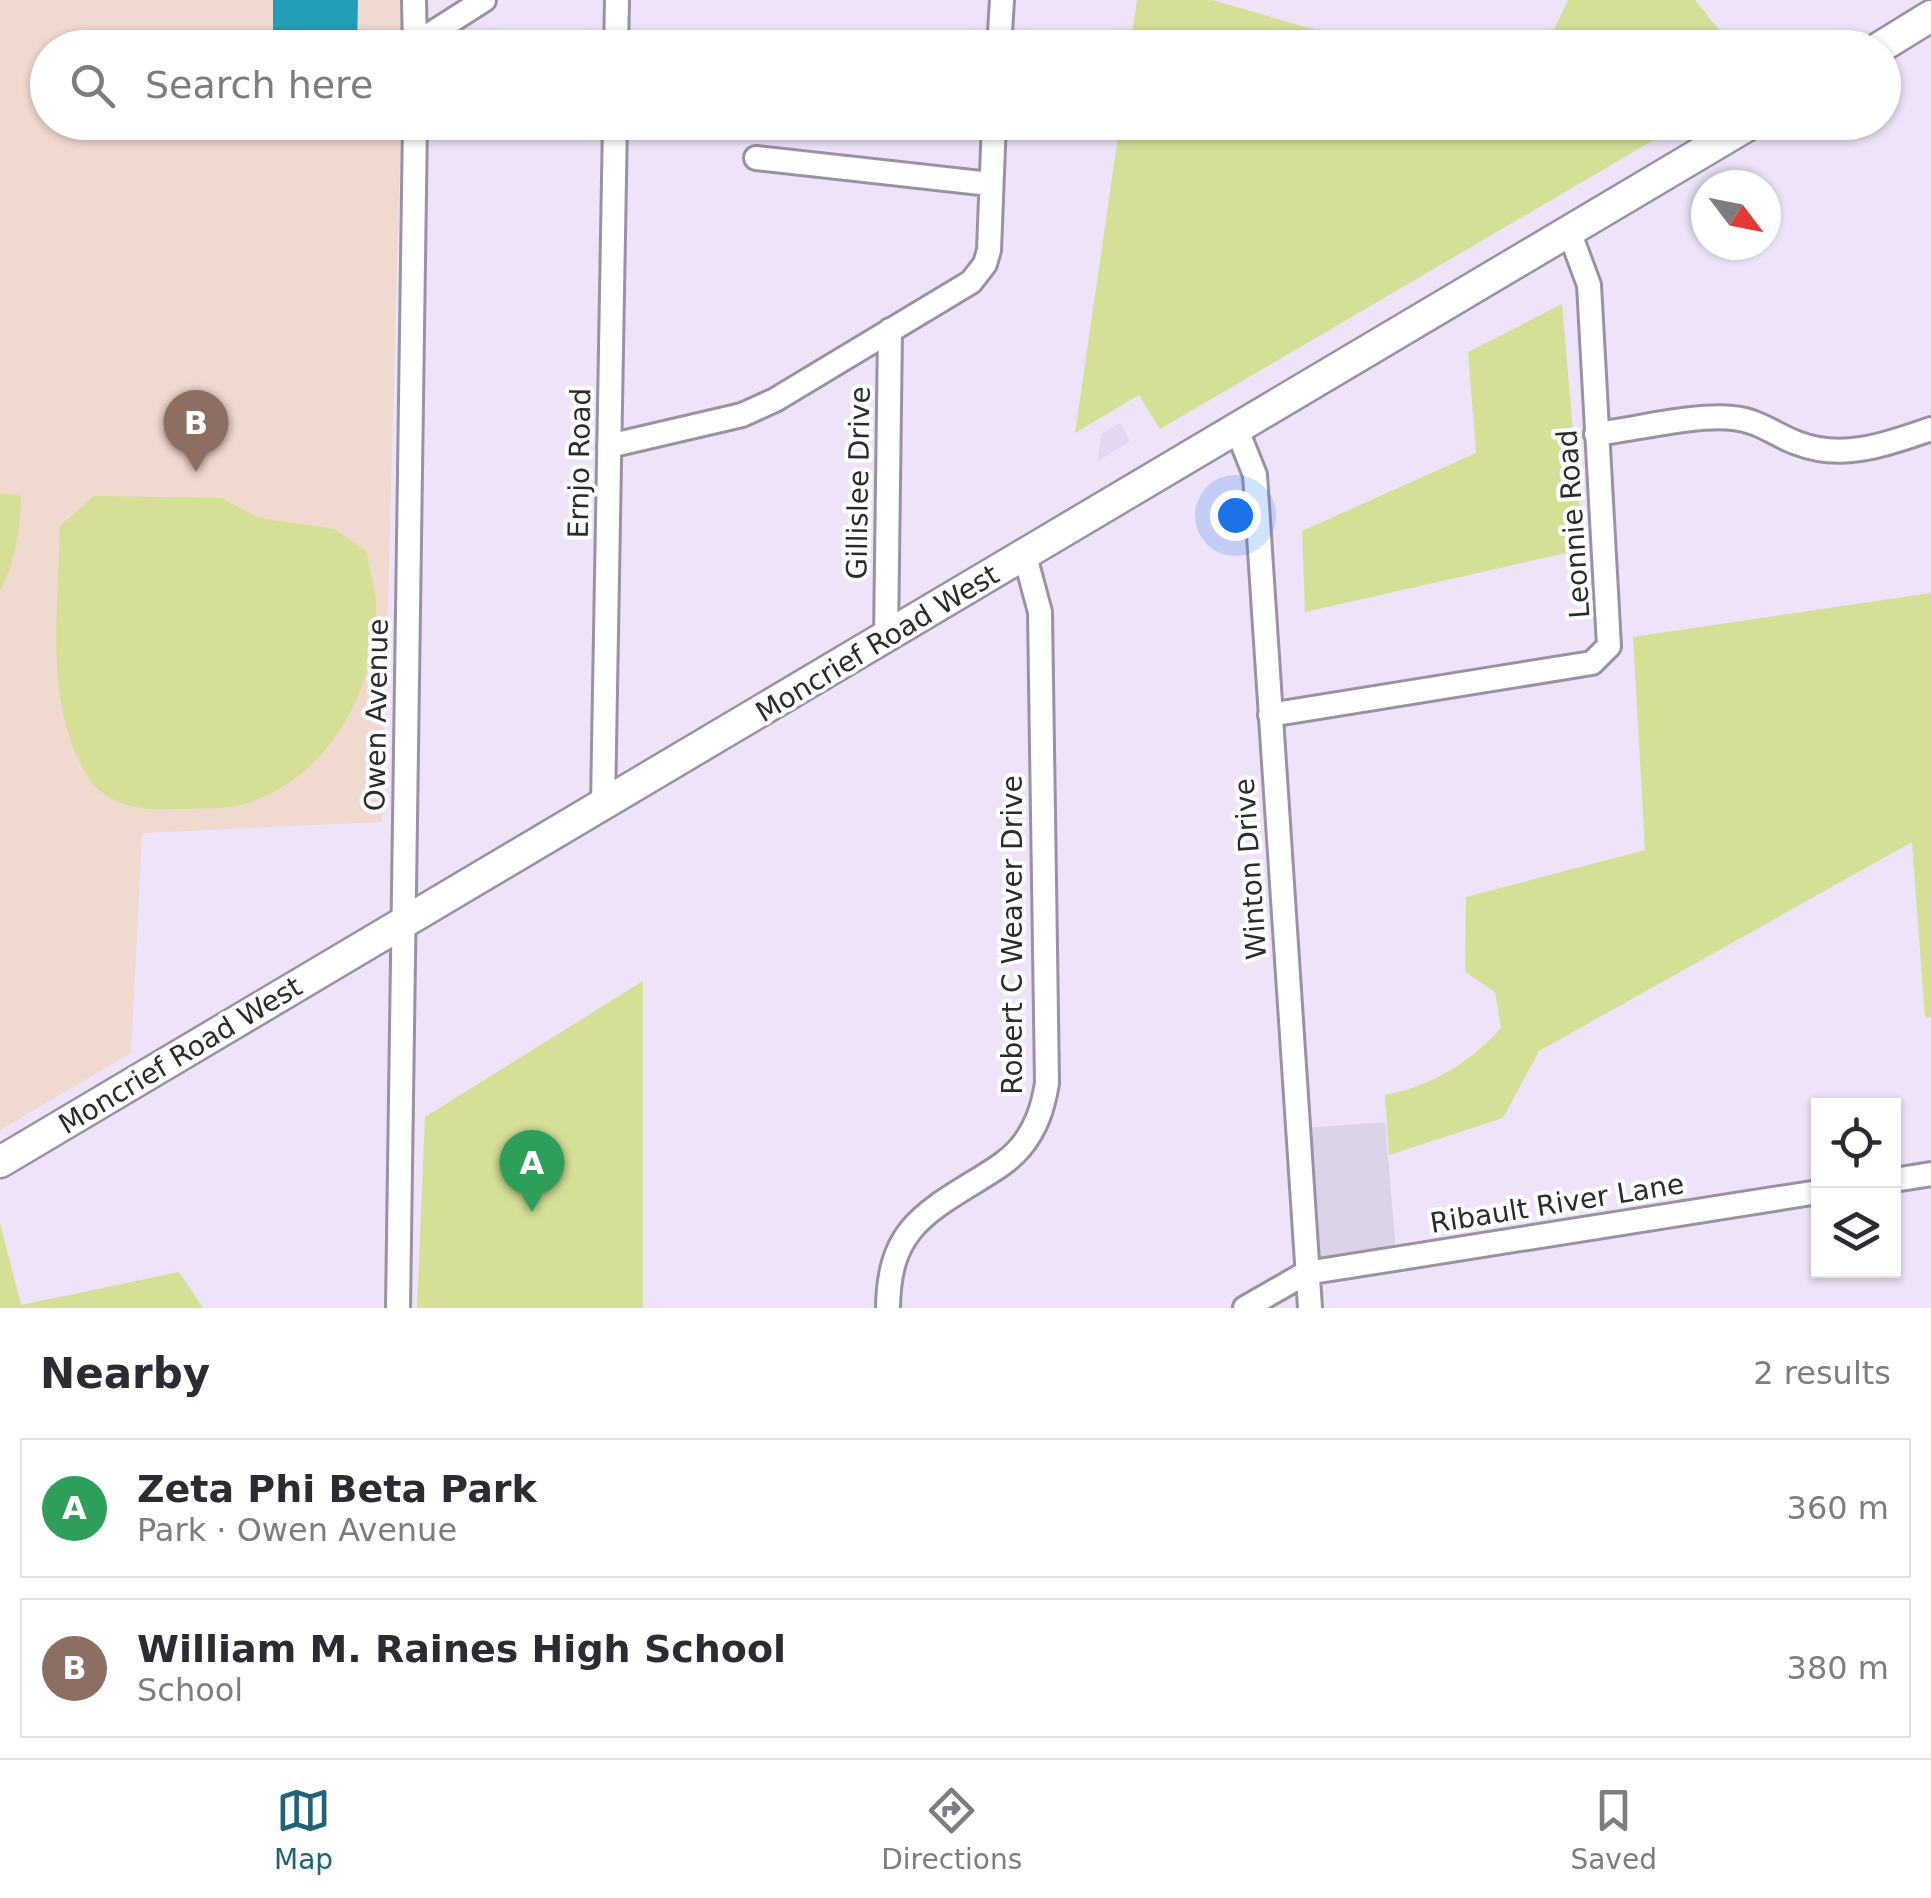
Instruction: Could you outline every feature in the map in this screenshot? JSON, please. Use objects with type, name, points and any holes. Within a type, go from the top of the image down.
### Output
[{"type":"main road","points":[[1901,34],[1931,16]]},
{"type":"main road","name":"Moncrief Road West","points":[[0,1162],[1724,140]]},
{"type":"street","points":[[414,0],[414,30]]},
{"type":"street","points":[[438,30],[484,0]]},
{"type":"street","points":[[616,30],[617,0]]},
{"type":"street","points":[[1000,30],[1002,0]]},
{"type":"street","name":"Owen Avenue","points":[[398,1308],[414,140]]},
{"type":"street","name":"Ernjo Road","points":[[603,804],[615,140]]},
{"type":"street","points":[[609,446],[742,415],[775,400],[958,292],[986,264],[992,218],[993,140]]},
{"type":"street","points":[[756,158],[990,184]]},
{"type":"street","name":"Leonnie Road","points":[[1270,715],[1598,660],[1609,646],[1589,285],[1570,231]]},
{"type":"street","name":"Gillislee Drive","points":[[886,638],[890,330]]},
{"type":"street","points":[[1596,434],[1735,418],[1765,426],[1812,448],[1853,451],[1876,448],[1931,429]]},
{"type":"street","name":"Winton Drive","points":[[1237,430],[1255,476],[1310,1308]]},
{"type":"street","name":"Robert C Weaver Drive","points":[[888,1308],[891,1266],[913,1226],[928,1210],[1006,1162],[1021,1147],[1042,1109],[1047,1084],[1040,612],[1025,556]]},
{"type":"street","points":[[1901,1179],[1931,1174]]},
{"type":"street","name":"Ribault River Lane","points":[[1306,1273],[1811,1193]]},
{"type":"street","points":[[1245,1308],[1306,1273]]},
{"type":"shaded area","points":[[0,0],[405,0],[404,30],[30,30],[30,140],[401,140],[382,822],[142,833],[131,1053],[0,1130]]},
{"type":"shaded area","points":[[1120,423],[1130,441],[1098,461],[1101,434]]},
{"type":"shaded area","points":[[1385,1122],[1396,1252],[1316,1263],[1309,1128]]},
{"type":"green space","points":[[1137,0],[1212,0],[1316,30],[1133,30]]},
{"type":"green space","points":[[1568,0],[1695,0],[1719,30],[1554,30]]},
{"type":"green space","points":[[1117,140],[1654,140],[1160,429],[1139,395],[1075,433]]},
{"type":"green space","points":[[1562,304],[1583,549],[1305,612],[1302,531],[1476,453],[1468,352]]},
{"type":"green space","points":[[0,494],[21,495],[16,544],[0,591]]},
{"type":"green space","points":[[94,496],[222,498],[259,518],[334,529],[366,551],[376,604],[366,674],[340,731],[298,776],[241,805],[161,809],[136,807],[113,799],[86,774],[64,715],[56,621],[60,526]]},
{"type":"green space","points":[[1931,593],[1931,1017],[1925,1018],[1912,842],[1539,1051],[1503,1118],[1389,1155],[1385,1095],[1418,1086],[1449,1071],[1477,1052],[1501,1028],[1495,992],[1465,972],[1466,897],[1645,850],[1633,637]]},
{"type":"green space","points":[[643,981],[643,1308],[417,1308],[425,1117]]},
{"type":"green space","points":[[0,1223],[21,1305],[179,1272],[203,1308],[0,1308]]},
{"type":"water","points":[[273,0],[358,0],[357,30],[273,30]]},
{"type":"place","name":"William M. Raines High School","points":[[196,472]]},
{"type":"place","name":"Zeta Phi Beta Park","points":[[532,1212]]}]
